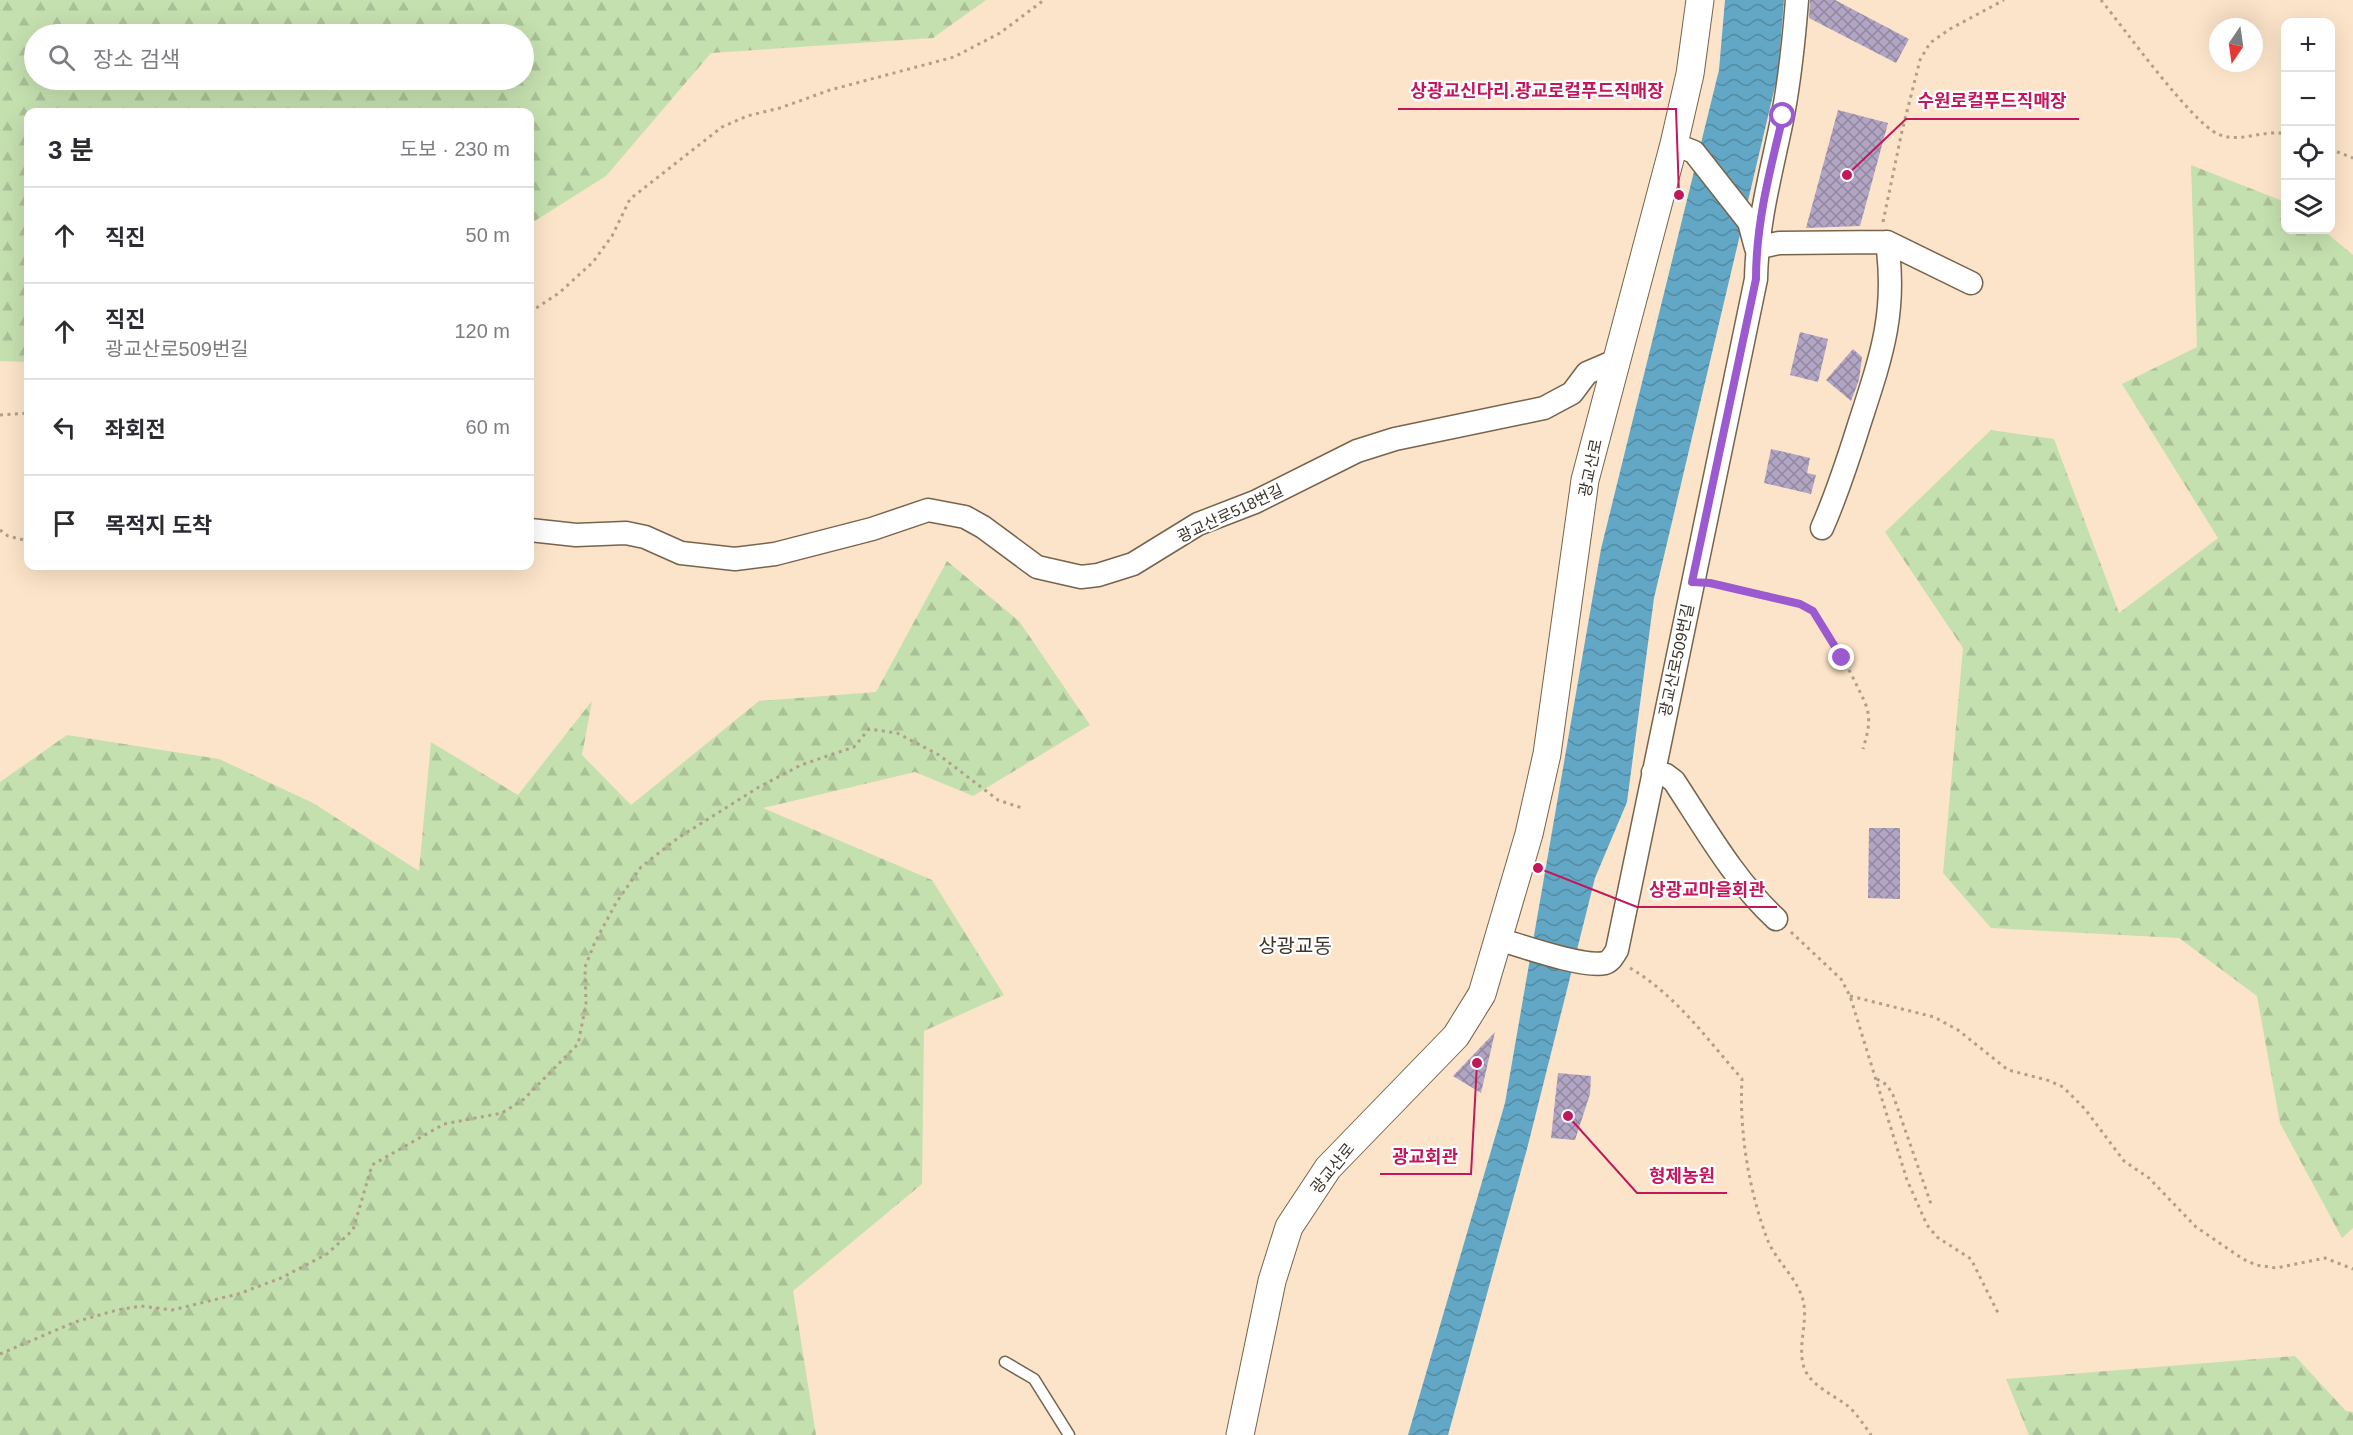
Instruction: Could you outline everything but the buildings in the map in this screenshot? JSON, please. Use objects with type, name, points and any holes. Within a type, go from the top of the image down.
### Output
[{"type":"street","name":"광교산로","points":[[1240,1435],[1272,1281],[1289,1227],[1328,1168],[1456,1036],[1482,993],[1529,834],[1547,754],[1585,480],[1616,361],[1684,148],[1690,74],[1700,0]]},
{"type":"street","points":[[1797,0],[1788,83],[1763,196],[1756,248],[1779,243],[1886,242],[1971,283]]},
{"type":"street","name":"광교산로509번길","points":[[1602,961],[1653,772],[1756,279],[1756,248],[1749,222],[1684,148]]},
{"type":"street","points":[[1822,528],[1836,496],[1885,345],[1892,279],[1886,242]]},
{"type":"street","name":"광교산로518번길","points":[[534,530],[576,535],[626,533],[645,537],[681,553],[735,560],[785,551],[872,529],[928,510],[965,517],[983,527],[1037,567],[1081,577],[1098,575],[1133,564],[1198,524],[1255,502],[1357,451],[1395,439],[1544,408],[1572,393],[1587,373],[1616,361]]},
{"type":"street","points":[[1653,772],[1666,775],[1674,781],[1714,844],[1756,901],[1776,919]]},
{"type":"street","points":[[1498,939],[1526,947],[1602,961]]},
{"type":"lane","points":[[1005,1362],[1034,1379],[1069,1435]]},
{"type":"path","points":[[534,309],[559,293],[593,262],[612,236],[630,199],[722,127],[747,116],[780,108],[830,90],[954,57],[1000,33],[1044,0]]},
{"type":"path","points":[[1886,242],[1883,221],[1920,60],[1930,43],[1950,28],[2004,0]]},
{"type":"path","points":[[2101,0],[2196,117],[2217,134],[2233,138],[2281,133]]},
{"type":"path","points":[[2335,151],[2353,158]]},
{"type":"path","points":[[0,415],[24,413]]},
{"type":"path","points":[[0,530],[8,536],[24,540]]},
{"type":"path","points":[[1692,582],[1710,583],[1761,594],[1800,604],[1813,611],[1842,658],[1867,708],[1869,728],[1863,749]]},
{"type":"path","points":[[0,1354],[75,1322],[117,1310],[141,1306],[172,1310],[238,1294],[281,1278],[327,1254],[353,1230],[372,1166],[444,1124],[501,1113],[524,1099],[578,1044],[586,1004],[585,967],[595,942],[616,903],[641,867],[678,838],[759,787],[801,765],[854,747],[869,729],[897,733],[939,755],[998,800],[1022,808]]},
{"type":"path","points":[[1776,919],[1841,979],[1850,996],[1907,1180],[1927,1225],[1937,1237],[1971,1258],[1998,1312]]},
{"type":"path","points":[[1602,961],[1659,986],[1742,1079],[1741,1100],[1746,1149],[1758,1208],[1768,1241],[1802,1298],[1805,1311],[1803,1365],[1814,1382],[1850,1408],[1870,1435]]},
{"type":"path","points":[[1850,996],[1934,1017],[1958,1030],[2008,1070],[2047,1080],[2063,1087],[2085,1109],[2124,1161],[2149,1178],[2196,1227],[2243,1259],[2256,1265],[2276,1268],[2332,1259],[2353,1269]]},
{"type":"path","points":[[1876,1078],[1887,1084],[1893,1095],[1931,1204]]},
{"type":"green space","points":[[0,0],[986,0],[933,38],[711,53],[606,176],[534,221],[534,108],[24,108],[24,362],[0,361]]},
{"type":"green space","points":[[2191,165],[2281,200],[2281,234],[2328,234],[2353,255],[2353,1228],[2342,1238],[2280,1123],[2257,996],[2179,938],[1991,928],[1943,873],[1963,648],[1885,532],[1991,430],[2054,439],[2119,613],[2218,538],[2122,384],[2197,347]]},
{"type":"green space","points":[[947,561],[1019,621],[1090,725],[973,796],[915,772],[763,808],[932,880],[1004,995],[924,1031],[922,1184],[793,1291],[816,1435],[0,1435],[0,782],[67,735],[219,759],[313,803],[419,871],[431,742],[518,795],[592,701],[582,755],[631,805],[759,701],[876,692]]},
{"type":"green space","points":[[2295,1356],[2346,1411],[2353,1412],[2353,1435],[2029,1435],[2006,1379]]},
{"type":"water","points":[[1725,0],[1784,0],[1778,74],[1654,598],[1627,802],[1595,878],[1527,1149],[1448,1435],[1408,1435],[1505,1103],[1601,549],[1719,70]]},
{"type":"place","name":"수원로컬푸드직매장","points":[[1847,175]]},
{"type":"place","name":"상광교신다리.광교로컬푸드직매장","points":[[1679,195]]},
{"type":"place","name":"상광교마을회관","points":[[1538,868]]},
{"type":"place","name":"광교회관","points":[[1477,1063]]},
{"type":"place","name":"형제농원","points":[[1568,1116]]},
{"type":"district","name":"상광교동","points":[[1295,946]]},
{"type":"route","points":[[1783,116],[1763,196],[1756,248],[1756,279],[1692,582],[1710,583],[1800,604],[1813,611],[1842,658]]}]
